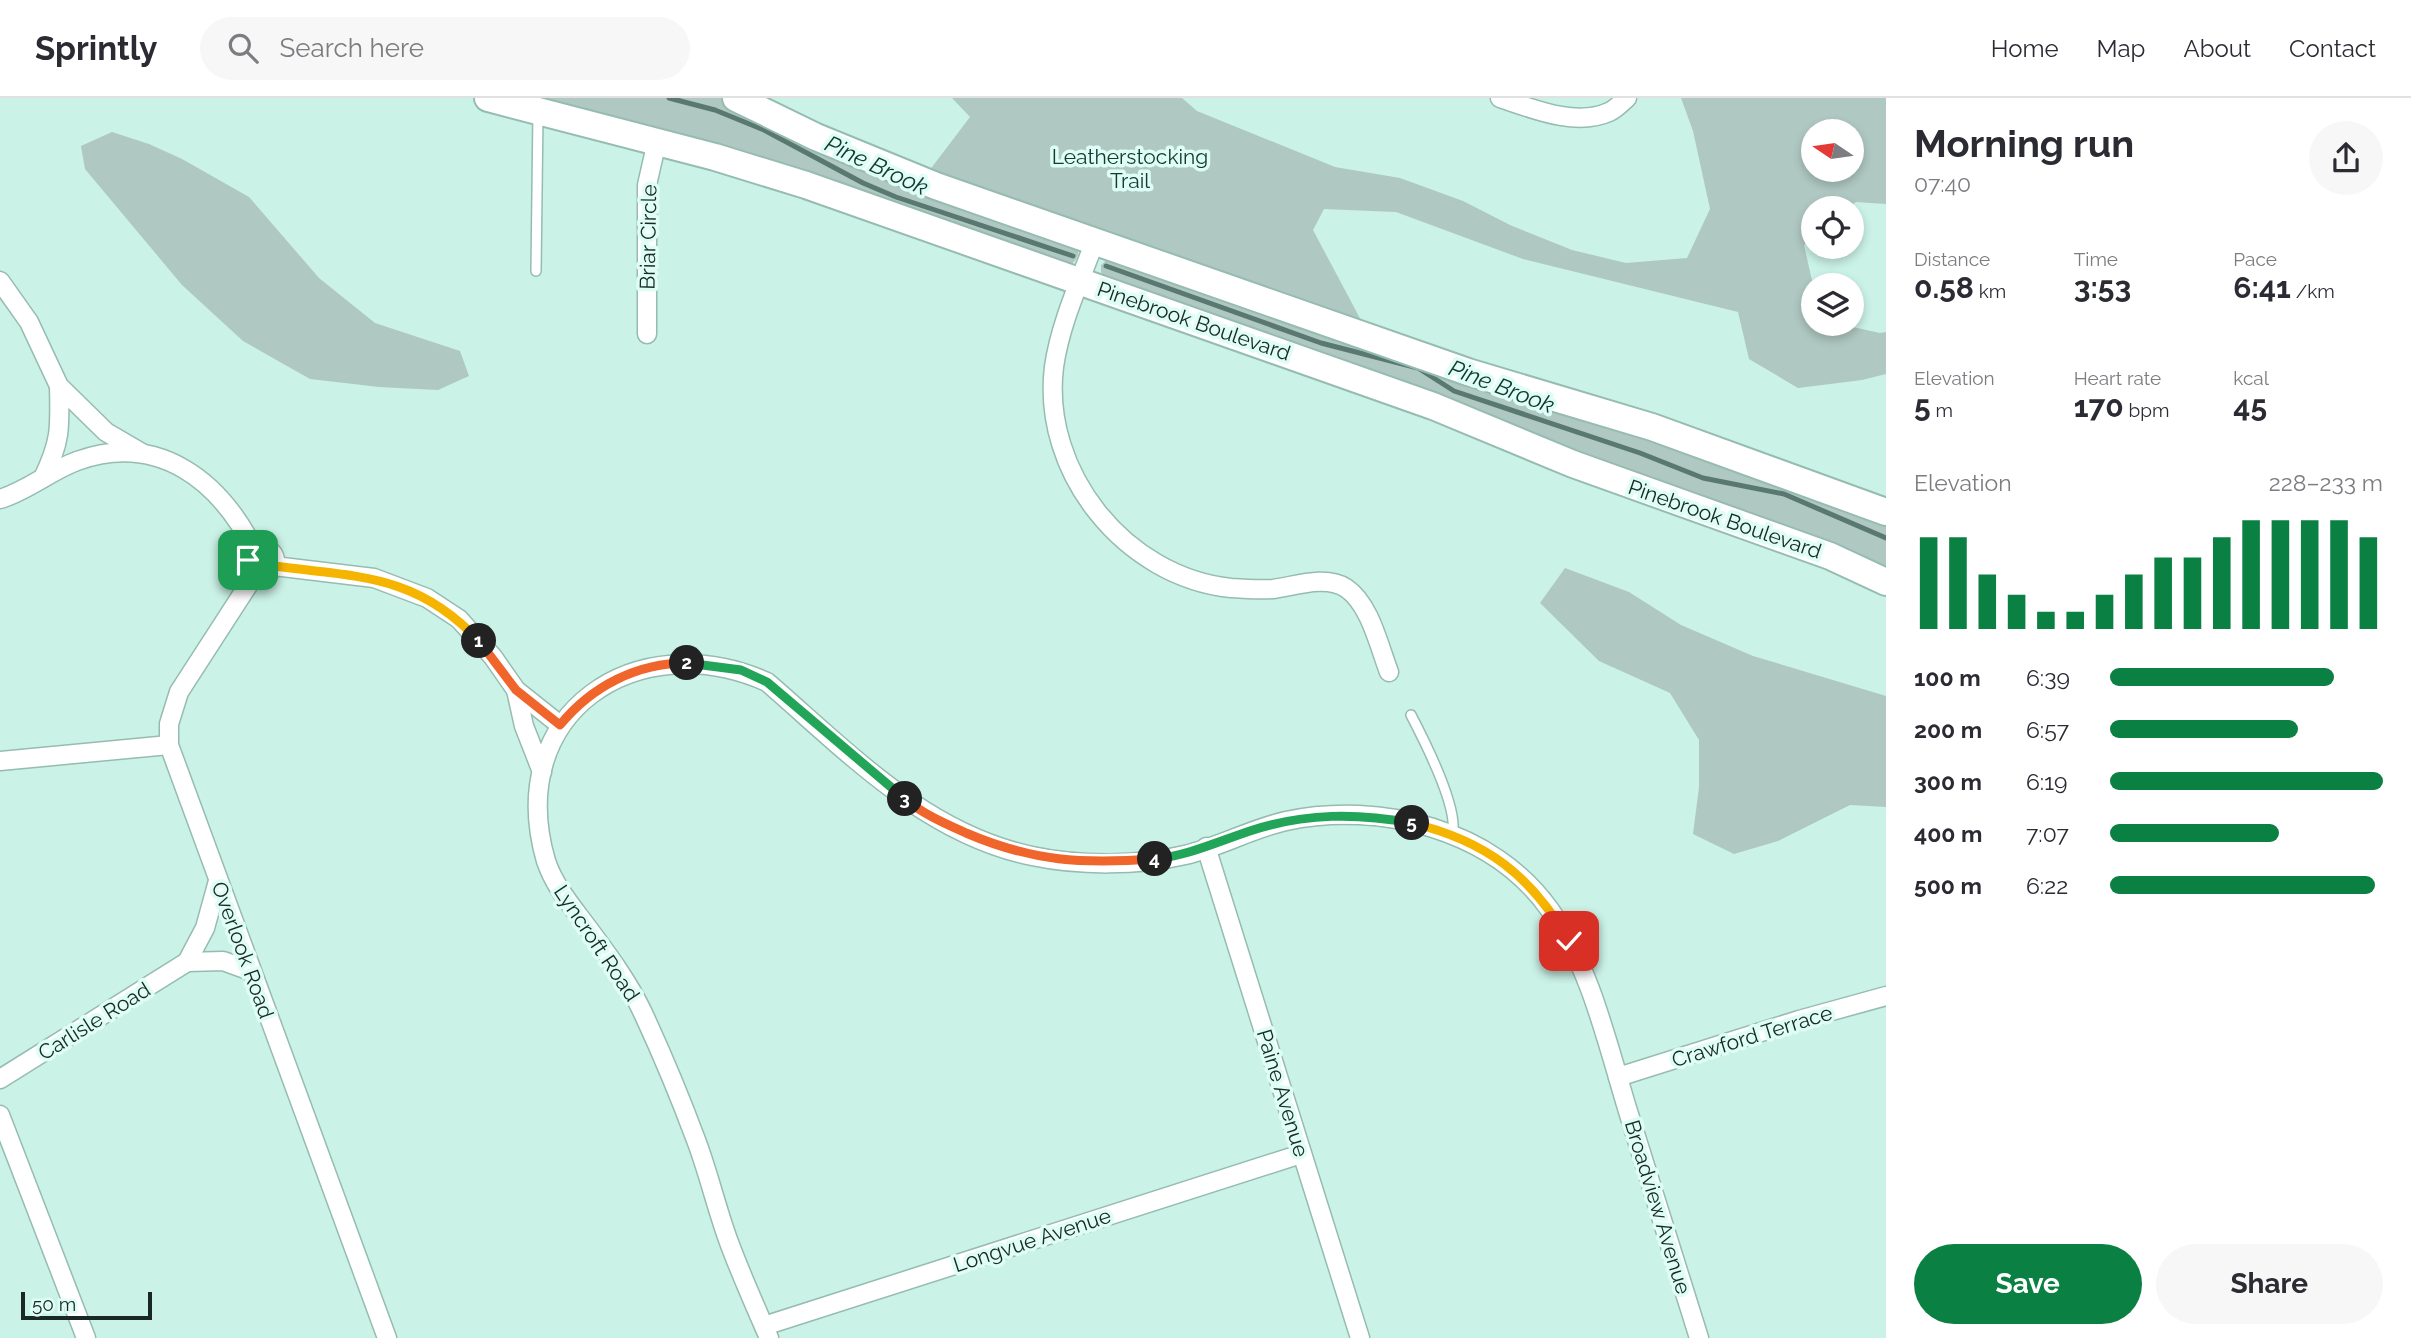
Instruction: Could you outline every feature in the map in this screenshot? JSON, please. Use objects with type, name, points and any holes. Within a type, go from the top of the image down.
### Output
[{"type":"street","name":"Pinebrook Boulevard","points":[[488,98],[657,141],[806,185],[1433,406],[1573,464],[1830,556],[1886,582]]},
{"type":"street","name":"Pinebrook Boulevard","points":[[736,98],[816,137],[895,170],[1468,372],[1652,427],[1886,512]]},
{"type":"street","points":[[1500,98],[1537,110],[1583,118],[1611,112],[1627,98]]},
{"type":"street","name":"Briar Circle","points":[[647,334],[647,185],[657,141]]},
{"type":"street","points":[[1094,241],[1067,317],[1055,366],[1053,402],[1058,439],[1069,469],[1117,533],[1143,554],[1179,574],[1205,583],[1253,589],[1323,582],[1346,588],[1360,603],[1389,672]]},
{"type":"street","points":[[0,281],[29,322],[59,386],[106,432],[148,456],[190,471],[209,485],[226,504],[254,550]]},
{"type":"street","points":[[43,478],[57,449],[60,423],[59,386]]},
{"type":"street","points":[[0,499],[86,458],[115,453],[148,456]]},
{"type":"street","points":[[262,547],[270,550],[275,557],[274,566],[269,572],[256,573],[250,568],[248,560],[254,550],[262,547]]},
{"type":"street","points":[[274,566],[374,578],[427,598],[458,619],[494,657],[516,690],[560,725]]},
{"type":"street","name":"Overlook Road","points":[[256,573],[179,692],[169,724],[169,745],[387,1338]]},
{"type":"street","name":"Lyncroft Road","points":[[766,1332],[730,1245],[696,1141],[642,1010],[610,958],[559,888],[547,862],[541,828],[542,772],[551,742],[560,725],[594,694],[628,672],[665,663],[690,663],[741,670],[767,682],[911,804],[939,821],[1003,849],[1033,857],[1077,862],[1157,859],[1186,855],[1286,821],[1339,815],[1379,817],[1452,835],[1498,858],[1527,883],[1550,910],[1579,963],[1618,1077]]},
{"type":"street","points":[[516,690],[524,726],[542,772]]},
{"type":"street","points":[[0,761],[169,745]]},
{"type":"street","name":"Paine Avenue","points":[[1206,847],[1360,1338]]},
{"type":"street","points":[[218,881],[205,928],[187,962],[223,961],[251,971]]},
{"type":"street","name":"Carlisle Road","points":[[0,1079],[187,962]]},
{"type":"street","name":"Crawford Terrace","points":[[1618,1077],[1799,1020],[1885,1000]]},
{"type":"street","name":"Broadview Avenue","points":[[1618,1077],[1699,1338]]},
{"type":"street","points":[[0,1115],[86,1338]]},
{"type":"street","name":"Longvue Avenue","points":[[766,1332],[1301,1154]]},
{"type":"lane","points":[[536,271],[538,111]]},
{"type":"lane","points":[[1411,716],[1439,774],[1455,825],[1452,835]]},
{"type":"green space","points":[[530,98],[725,98],[1079,248],[1078,255],[1071,264],[1064,266]]},
{"type":"green space","name":"Leatherstocking Trail","points":[[952,98],[1182,98],[1197,111],[1335,167],[1400,178],[1463,201],[1510,225],[1572,250],[1626,263],[1687,258],[1710,209],[1693,131],[1681,98],[1886,98],[1886,204],[1864,203],[1864,196],[1801,196],[1801,259],[1807,259],[1810,273],[1801,273],[1801,336],[1864,336],[1864,329],[1886,332],[1886,374],[1862,380],[1798,388],[1749,359],[1738,312],[1523,259],[1396,212],[1324,209],[1313,230],[1363,324],[929,171],[970,117]]},
{"type":"green space","points":[[112,132],[149,144],[182,159],[249,197],[319,278],[375,323],[460,351],[469,376],[438,390],[310,379],[243,341],[182,285],[85,169],[81,146]]},
{"type":"green space","points":[[1111,256],[1558,403],[1886,521],[1886,572],[1105,280],[1101,265]]},
{"type":"green space","points":[[1565,568],[1629,592],[1681,625],[1753,656],[1886,696],[1886,807],[1850,805],[1778,841],[1734,854],[1693,834],[1699,787],[1699,740],[1670,693],[1599,661],[1540,603]]},
{"type":"waterway","name":"Pine Brook","points":[[669,98],[715,110],[764,130],[863,183],[896,197],[1073,256]]},
{"type":"waterway","name":"Pine Brook","points":[[1106,266],[1321,343],[1418,368],[1454,391],[1640,453],[1703,478],[1784,494],[1886,538]]},
{"type":"route","points":[[248,560],[253,571],[260,574],[269,572],[274,566],[333,572],[374,578],[427,598],[458,619],[494,657],[516,690],[560,725],[594,694],[628,672],[665,663],[690,663],[741,670],[767,682],[911,804],[939,821],[1003,849],[1033,857],[1077,862],[1157,859],[1186,855],[1286,821],[1339,815],[1379,817],[1452,835],[1498,858],[1540,897],[1569,941]]}]
